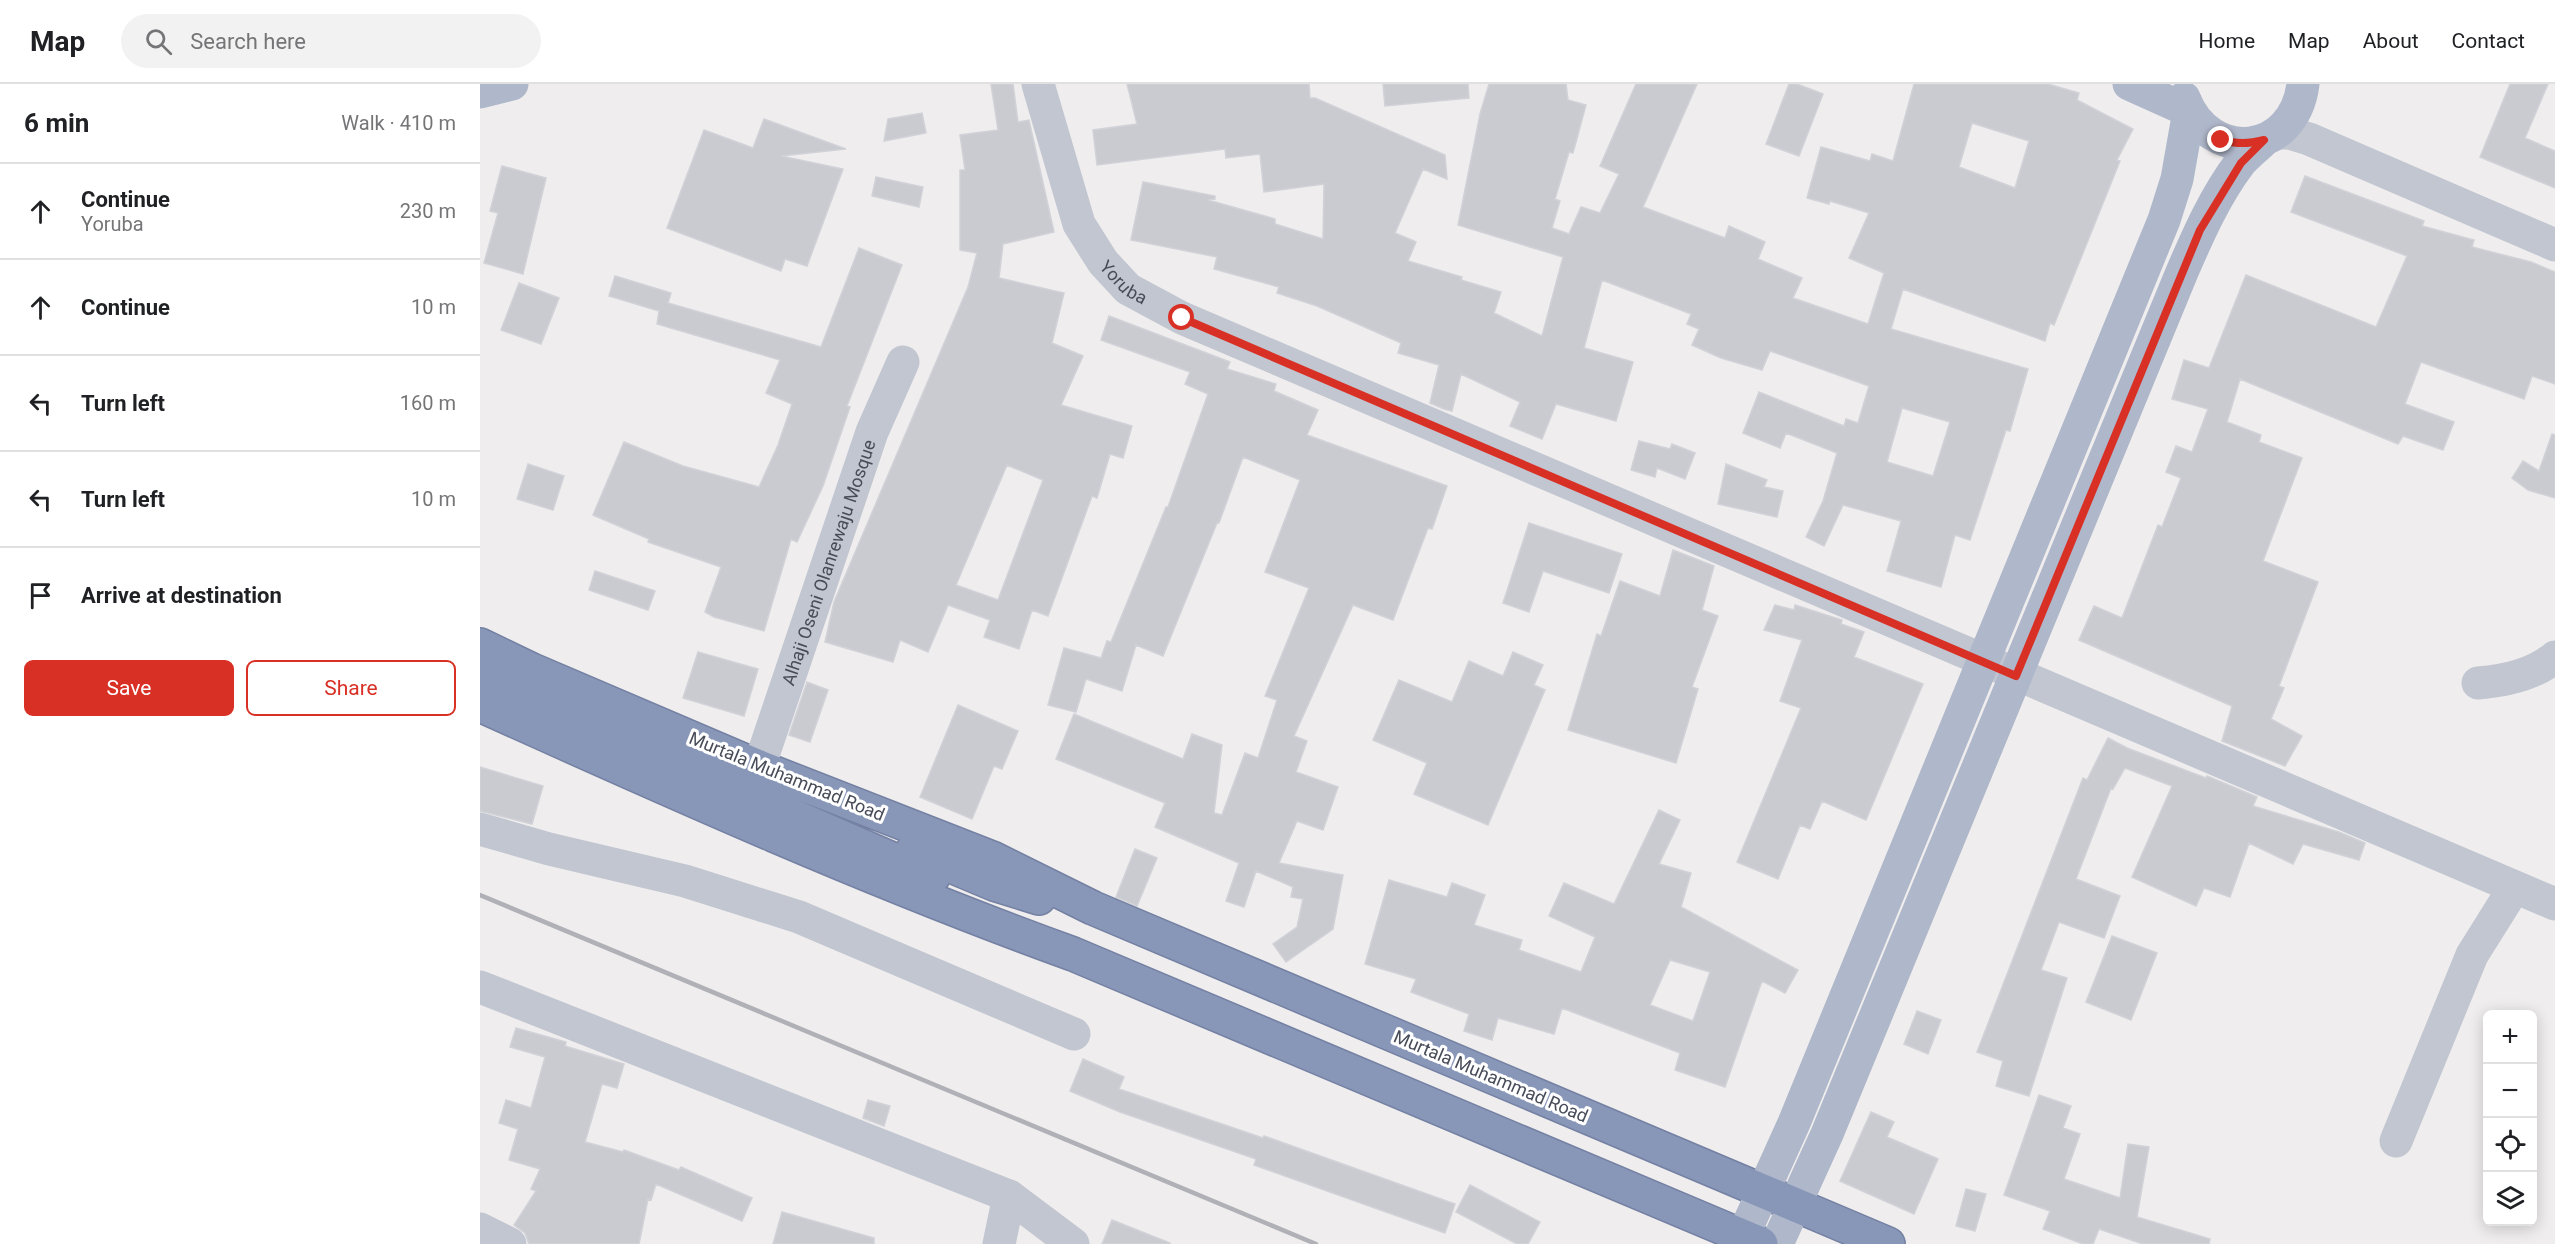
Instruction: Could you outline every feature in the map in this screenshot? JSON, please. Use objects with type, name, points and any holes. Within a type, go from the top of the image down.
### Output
[{"type":"highway","name":"Murtala Muhammad Road","points":[[480,645],[532,670],[759,767],[992,858],[1094,908],[1888,1244]]},
{"type":"highway","name":"Murtala Muhammad Road","points":[[480,663],[852,833],[1028,922],[1073,954]]},
{"type":"highway","name":"Murtala Muhammad Road","points":[[480,679],[852,833],[1038,898],[1094,908]]},
{"type":"highway","name":"Murtala Muhammad Road","points":[[480,705],[686,798],[978,920],[1073,954],[1752,1240]]},
{"type":"main road","points":[[480,92],[512,84]]},
{"type":"main road","points":[[2129,84],[2186,97]]},
{"type":"main road","points":[[1777,1244],[1836,1112],[2200,230],[2241,163],[2288,124],[2302,91]]},
{"type":"main road","points":[[1752,1240],[1763,1191],[1794,1123],[1984,663],[2164,220],[2177,179],[2186,97]]},
{"type":"main road","points":[[2186,97],[2198,123],[2208,133],[2221,140],[2250,144],[2270,137]]},
{"type":"street","name":"Yoruba","points":[[1038,84],[1079,224],[1103,262],[1128,289],[1193,323],[1984,663],[2427,848],[2555,904]]},
{"type":"street","points":[[2302,91],[2303,113],[2310,129],[2327,147]]},
{"type":"street","points":[[2270,137],[2289,133],[2327,147],[2555,245]]},
{"type":"street","name":"Alhaji Oseni Olanrewaju Mosque","points":[[759,767],[872,432],[903,362]]},
{"type":"street","points":[[2478,683],[2500,681],[2547,664],[2555,657]]},
{"type":"street","points":[[480,830],[500,837],[685,881],[799,917],[1074,1034]]},
{"type":"street","points":[[2396,1141],[2472,955],[2514,888]]},
{"type":"street","points":[[480,987],[1009,1196],[1073,1244]]},
{"type":"street","points":[[999,1244],[1009,1196]]},
{"type":"street","points":[[480,1230],[510,1244]]},
{"type":"building","points":[[991,84],[1013,84],[1018,122],[1029,120],[1054,232],[1003,244],[999,278],[1064,293],[1052,343],[1083,356],[1061,405],[1132,426],[1123,458],[1110,454],[1097,498],[1092,496],[1048,616],[1032,610],[1019,649],[984,637],[990,620],[948,605],[928,652],[900,640],[893,662],[825,642],[834,602],[968,287],[977,253],[960,250],[960,170],[965,170],[960,135],[998,130]],"holes":[[[1007,465],[1043,480],[998,600],[956,585]]]},
{"type":"building","points":[[1127,84],[1309,84],[1310,98],[1315,98],[1445,155],[1447,179],[1423,169],[1395,233],[1416,242],[1408,261],[1462,277],[1461,280],[1501,292],[1494,313],[1542,336],[1563,257],[1458,225],[1480,114],[1489,84],[1566,84],[1568,100],[1586,105],[1573,153],[1569,152],[1555,199],[1560,201],[1552,228],[1569,234],[1581,207],[1600,213],[1619,174],[1600,166],[1636,84],[1697,84],[1643,207],[1725,238],[1729,226],[1765,242],[1758,259],[1802,278],[1793,298],[1868,324],[1884,273],[1849,258],[1869,213],[1830,201],[1829,204],[1807,198],[1821,147],[1870,161],[1872,154],[1893,161],[1914,84],[2048,84],[2079,93],[2077,100],[2133,129],[2117,160],[2120,161],[2054,325],[2050,323],[2045,341],[1903,289],[1891,329],[2028,369],[2010,431],[2006,430],[1970,540],[1955,535],[1941,587],[1887,571],[1901,521],[1843,505],[1824,546],[1806,537],[1823,501],[1837,453],[1786,433],[1780,448],[1743,433],[1759,392],[1844,426],[1846,419],[1858,423],[1869,386],[1770,351],[1762,370],[1721,358],[1692,345],[1699,329],[1687,324],[1691,314],[1602,280],[1584,348],[1633,362],[1616,421],[1556,404],[1542,439],[1510,426],[1520,402],[1461,374],[1452,411],[1444,409],[1430,403],[1439,365],[1398,353],[1401,343],[1317,306],[1277,293],[1279,287],[1214,269],[1217,257],[1131,240],[1143,182],[1215,196],[1215,199],[1208,200],[1275,219],[1275,224],[1323,239],[1324,184],[1264,192],[1260,154],[1226,158],[1225,149],[1097,165],[1093,130],[1137,124]],"holes":[[[1972,123],[2029,141],[2015,188],[1959,167]],[[1902,408],[1950,422],[1933,476],[1887,462]]]},
{"type":"building","points":[[1383,84],[1468,84],[1469,98],[1385,106]]},
{"type":"building","points":[[1789,84],[1797,84],[1823,94],[1799,156],[1766,144]]},
{"type":"building","points":[[2510,84],[2548,84],[2525,138],[2555,151],[2555,188],[2480,157]]},
{"type":"building","points":[[922,113],[926,133],[884,141],[888,119]]},
{"type":"building","points":[[764,119],[846,149],[781,156],[843,169],[807,266],[785,259],[781,271],[667,228],[704,130],[753,148]]},
{"type":"building","points":[[502,166],[546,178],[523,274],[484,263],[498,213],[490,211]]},
{"type":"building","points":[[2305,176],[2424,221],[2422,226],[2474,240],[2472,247],[2531,262],[2555,272],[2555,384],[2532,376],[2524,399],[2421,362],[2405,404],[2454,422],[2443,450],[2403,436],[2398,444],[2240,379],[2227,422],[2261,435],[2259,442],[2302,458],[2263,561],[2318,582],[2279,686],[2284,688],[2271,719],[2302,736],[2285,766],[2222,741],[2232,706],[2079,640],[2094,606],[2122,618],[2158,525],[2162,527],[2181,478],[2166,472],[2176,446],[2192,452],[2208,409],[2172,399],[2184,360],[2209,368],[2246,275],[2376,327],[2407,256],[2291,212]]},
{"type":"building","points":[[876,177],[923,187],[919,207],[872,196]]},
{"type":"building","points":[[859,248],[902,265],[847,406],[850,407],[823,486],[797,542],[791,539],[764,631],[714,617],[705,612],[721,567],[648,542],[649,539],[593,515],[624,442],[683,466],[759,487],[778,445],[792,404],[766,393],[780,360],[657,324],[659,311],[609,296],[615,276],[671,293],[668,303],[821,347]]},
{"type":"building","points":[[519,283],[559,298],[541,344],[501,330]]},
{"type":"building","points":[[1109,316],[1230,362],[1227,369],[1276,384],[1274,391],[1318,410],[1307,435],[1447,486],[1432,529],[1428,528],[1393,620],[1353,605],[1294,736],[1307,741],[1296,772],[1338,787],[1323,830],[1297,821],[1279,863],[1343,875],[1333,929],[1286,962],[1273,944],[1297,927],[1303,899],[1291,897],[1293,887],[1256,871],[1244,907],[1226,901],[1239,863],[1155,827],[1165,803],[1056,759],[1074,714],[1183,759],[1192,734],[1222,745],[1214,813],[1222,815],[1245,753],[1258,758],[1277,700],[1265,696],[1309,588],[1265,572],[1300,480],[1243,457],[1219,523],[1217,523],[1163,656],[1136,645],[1122,691],[1086,679],[1076,712],[1048,705],[1064,648],[1101,658],[1107,641],[1111,642],[1166,507],[1168,507],[1208,394],[1185,384],[1190,372],[1101,340]]},
{"type":"building","points":[[2552,434],[2555,435],[2555,498],[2528,490],[2512,478],[2523,461],[2539,471]]},
{"type":"building","points":[[1639,441],[1670,449],[1672,444],[1695,453],[1685,479],[1657,468],[1655,477],[1631,470]]},
{"type":"building","points":[[528,464],[564,476],[553,510],[517,499]]},
{"type":"building","points":[[1726,464],[1767,480],[1764,487],[1783,491],[1777,517],[1718,504]]},
{"type":"building","points":[[1529,523],[1622,554],[1609,593],[1543,571],[1529,612],[1503,603]]},
{"type":"building","points":[[1673,550],[1714,566],[1702,610],[1718,616],[1692,687],[1698,689],[1676,763],[1568,730],[1597,634],[1601,636],[1620,581],[1660,596]]},
{"type":"building","points":[[595,571],[655,591],[648,610],[589,590]]},
{"type":"building","points":[[1775,605],[1794,610],[1795,605],[1842,620],[1841,624],[1864,632],[1854,657],[1923,684],[1866,820],[1822,801],[1810,829],[1800,825],[1778,879],[1737,862],[1801,708],[1780,701],[1802,640],[1764,630]]},
{"type":"building","points":[[698,652],[758,669],[744,716],[683,698]]},
{"type":"building","points":[[1513,652],[1543,665],[1534,685],[1545,690],[1488,825],[1414,794],[1427,763],[1373,740],[1399,680],[1452,702],[1469,661],[1503,676]]},
{"type":"building","points":[[807,682],[828,690],[810,742],[789,735]]},
{"type":"building","points":[[958,705],[1018,731],[1002,769],[994,766],[972,819],[920,797]]},
{"type":"building","points":[[2108,738],[2127,748],[2206,778],[2207,776],[2257,797],[2253,806],[2339,832],[2365,843],[2359,860],[2303,844],[2293,864],[2249,843],[2230,897],[2204,888],[2196,906],[2132,877],[2172,786],[2125,768],[2113,789],[2111,788],[2076,879],[2120,896],[2104,938],[2059,922],[2041,970],[2067,978],[2029,1096],[1996,1086],[2003,1061],[1977,1052],[2083,778],[2087,780]]},
{"type":"building","points":[[480,767],[543,786],[532,824],[480,811]]},
{"type":"building","points":[[1659,810],[1680,820],[1659,864],[1691,873],[1681,907],[1798,970],[1785,993],[1762,981],[1725,1087],[1675,1070],[1680,1053],[1562,1008],[1554,1034],[1498,1018],[1492,1040],[1464,1031],[1469,1014],[1411,992],[1416,979],[1365,964],[1389,880],[1447,897],[1452,883],[1485,895],[1474,925],[1522,940],[1519,950],[1581,972],[1595,937],[1549,916],[1564,883],[1614,904]],"holes":[[[1670,960],[1710,972],[1693,1021],[1650,1005]]]},
{"type":"building","points":[[1135,849],[1157,858],[1137,906],[1116,897]]},
{"type":"building","points":[[2112,936],[2157,953],[2131,1020],[2086,1002]]},
{"type":"building","points":[[1917,1011],[1941,1020],[1928,1054],[1904,1044]]},
{"type":"building","points":[[516,1028],[566,1042],[565,1046],[624,1064],[617,1088],[602,1084],[585,1142],[623,1152],[624,1150],[679,1170],[681,1167],[752,1198],[742,1221],[656,1184],[651,1200],[648,1199],[639,1244],[529,1244],[525,1233],[514,1225],[536,1191],[531,1189],[540,1169],[509,1160],[518,1129],[499,1123],[506,1100],[531,1108],[545,1057],[510,1047]]},
{"type":"building","points":[[1083,1059],[1124,1077],[1119,1089],[1263,1138],[1264,1136],[1455,1204],[1445,1233],[1254,1165],[1256,1159],[1120,1112],[1070,1091]]},
{"type":"building","points":[[2039,1095],[2071,1106],[2063,1128],[2080,1134],[2064,1179],[2120,1198],[2128,1144],[2149,1147],[2137,1217],[2210,1239],[2209,1244],[2143,1244],[2099,1229],[2093,1244],[2083,1244],[2043,1229],[2050,1211],[2004,1195]]},
{"type":"building","points":[[868,1100],[890,1106],[884,1126],[863,1118]]},
{"type":"building","points":[[1871,1112],[1894,1122],[1887,1137],[1938,1159],[1914,1214],[1840,1181]]},
{"type":"building","points":[[1470,1185],[1540,1222],[1528,1244],[1517,1244],[1456,1212]]},
{"type":"building","points":[[1966,1189],[1986,1194],[1975,1231],[1956,1226]]},
{"type":"building","points":[[782,1212],[874,1238],[874,1244],[773,1244]]},
{"type":"building","points":[[1112,1220],[1170,1243],[1170,1244],[1102,1244]]},
{"type":"railway","points":[[480,895],[1316,1244]]},
{"type":"route","points":[[1182,318],[2016,676],[2200,230],[2241,163],[2264,140],[2250,144],[2221,140]]}]
